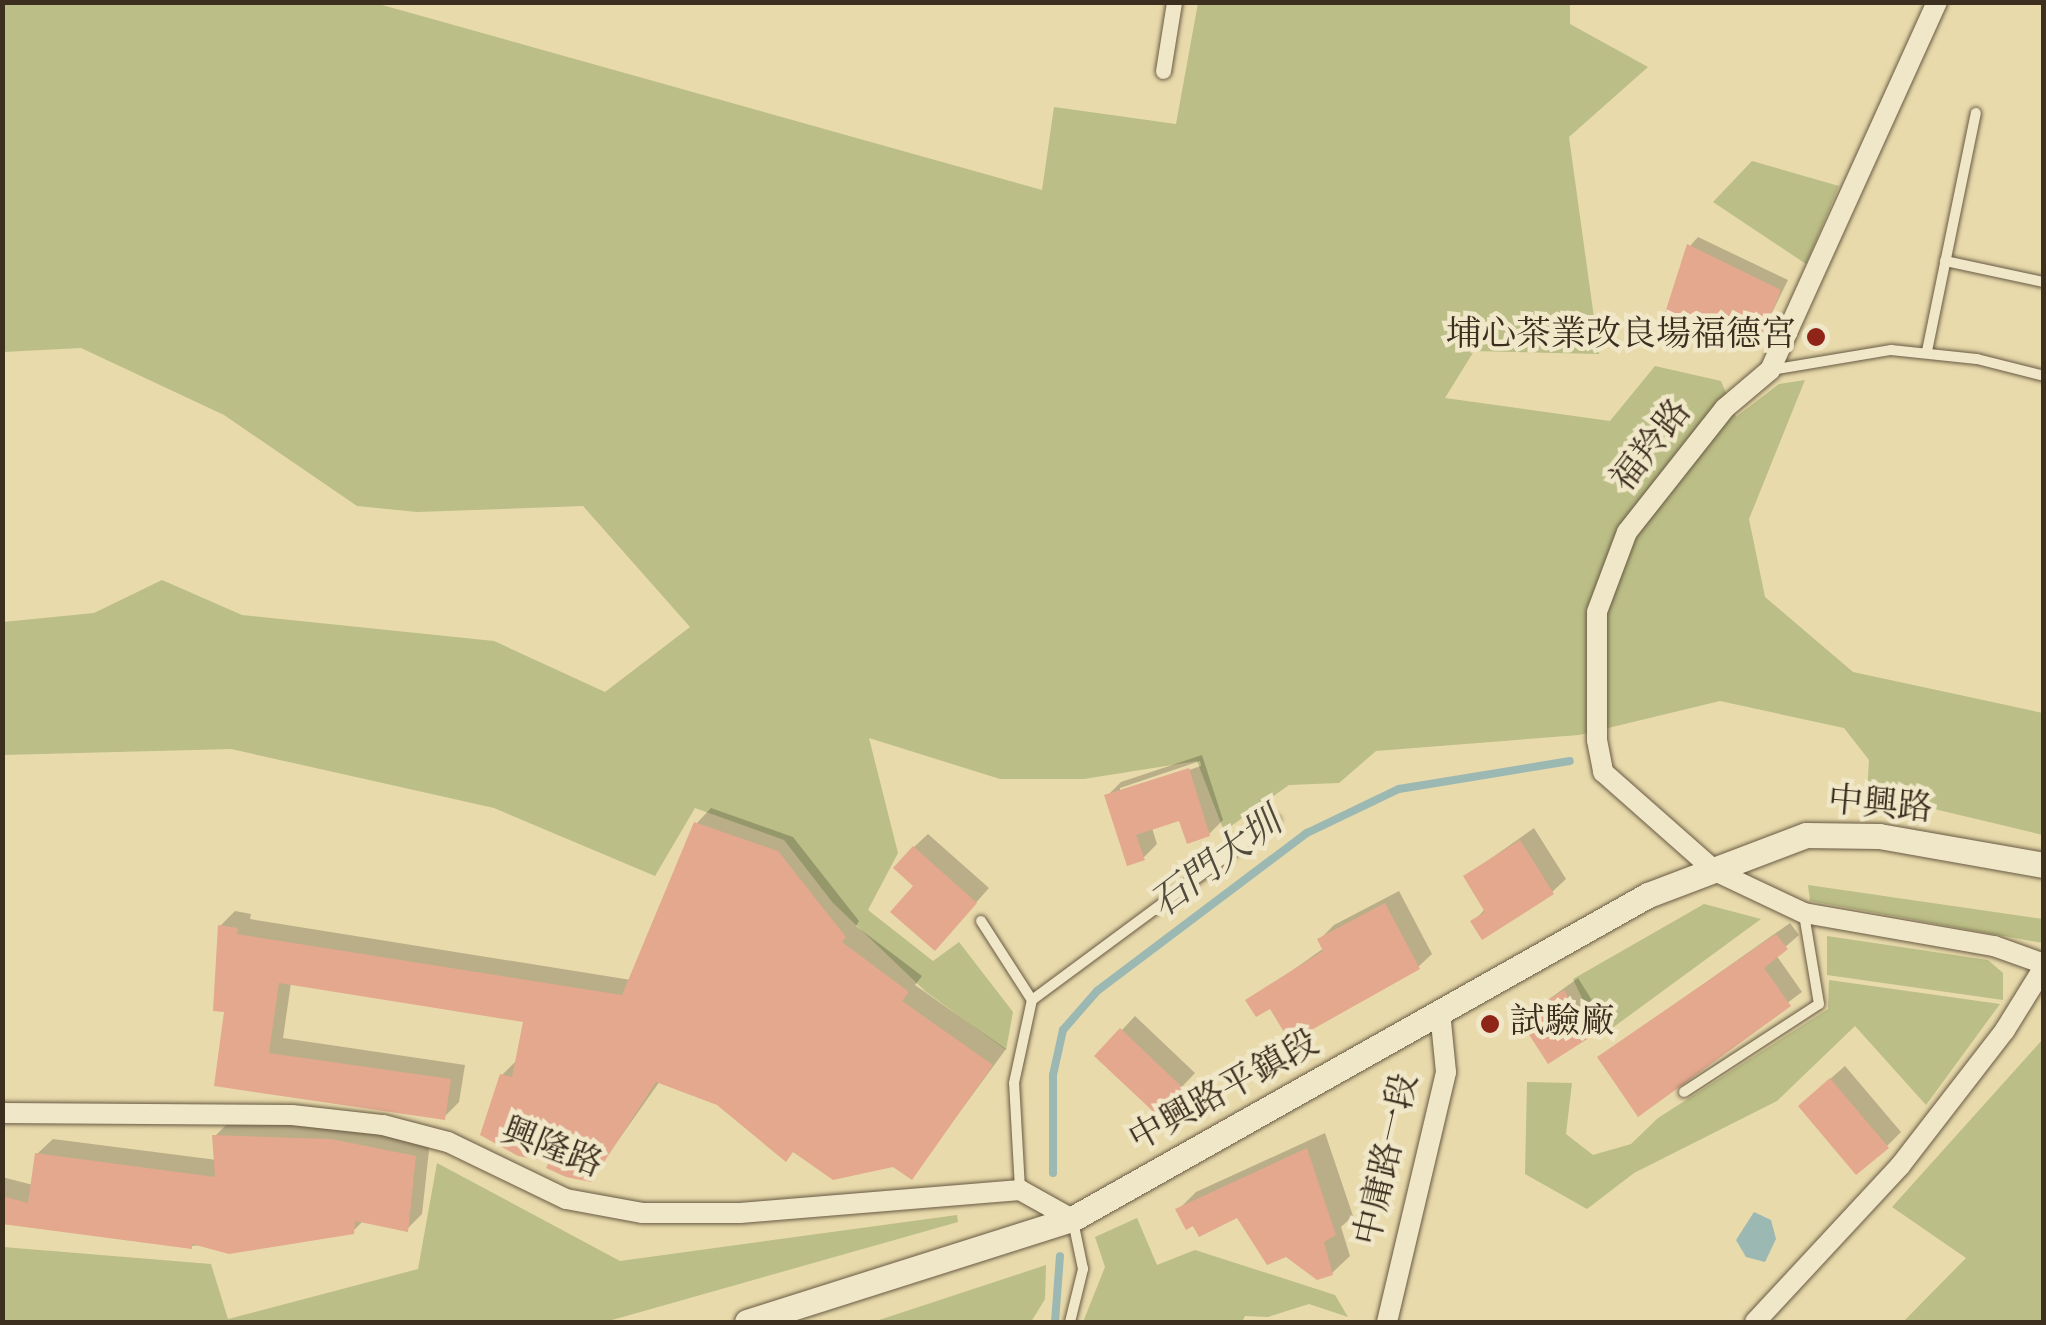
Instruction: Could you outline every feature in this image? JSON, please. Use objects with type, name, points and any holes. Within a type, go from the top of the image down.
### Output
[{"type":"street","points":[[1163,70],[1174,2]]},
{"type":"street","name":"福羚路","points":[[1937,2],[1770,370],[1725,408],[1627,532],[1597,612],[1596,740],[1603,772],[1714,871],[1804,913],[1994,946],[2044,966]]},
{"type":"street","name":"中興路","points":[[1714,871],[1806,836],[1879,836],[2044,865]]},
{"type":"street","name":"中興路平鎮段","points":[[747,1322],[1072,1219],[1648,895],[1714,871]]},
{"type":"street","points":[[1755,1322],[1900,1166],[2005,1030],[2044,966]]},
{"type":"street","name":"中庸路一段","points":[[1388,1322],[1446,1072],[1440,1012]]},
{"type":"street","name":"興隆路","points":[[2,1113],[292,1115],[382,1125],[448,1142],[566,1198],[642,1213],[740,1213],[1020,1190]]},
{"type":"street","points":[[1020,1190],[1072,1219]]},
{"type":"lane","points":[[1927,351],[1976,112]]},
{"type":"lane","points":[[1946,261],[2044,282]]},
{"type":"lane","points":[[1770,370],[1890,350],[1927,351],[2044,376]]},
{"type":"lane","points":[[1020,1190],[1014,1084],[1032,1000],[1275,820]]},
{"type":"lane","points":[[1684,1092],[1818,1004],[1804,913]]},
{"type":"lane","points":[[981,921],[1032,1000]]},
{"type":"lane","points":[[1070,1322],[1082,1269],[1072,1219]]},
{"type":"green space","points":[[3,3],[375,3],[1042,190],[1054,107],[1176,124],[1198,3],[1570,3],[1570,24],[1648,67],[1569,137],[1599,354],[1474,351],[1445,398],[1610,421],[1655,366],[1721,381],[1736,417],[1779,384],[1805,380],[1749,519],[1765,597],[1853,672],[2043,713],[2043,835],[1867,793],[1869,760],[1844,728],[1720,701],[1579,735],[1376,751],[1339,783],[1289,785],[1224,831],[1197,761],[1084,779],[1000,779],[869,738],[898,853],[868,910],[933,961],[959,942],[1013,1012],[1006,1050],[925,991],[833,903],[784,840],[695,808],[655,876],[494,808],[231,749],[3,755],[3,622],[94,613],[162,580],[242,615],[494,641],[605,692],[690,627],[583,506],[417,512],[357,506],[224,415],[81,348],[3,352]]},
{"type":"green space","points":[[1752,161],[1839,186],[1806,264],[1713,202]]},
{"type":"green space","points":[[1808,885],[2043,919],[2043,943],[1810,901]]},
{"type":"green space","points":[[1704,904],[1761,919],[1600,1037],[1573,979]]},
{"type":"green space","points":[[1827,936],[1988,960],[2003,973],[2003,1000],[1827,975]]},
{"type":"green space","points":[[1829,980],[2000,1004],[1926,1105],[1855,1026],[1777,1101],[1634,1173],[1587,1209],[1525,1174],[1527,1082],[1572,1083],[1566,1134],[1593,1155],[1631,1144],[1658,1118],[1828,1009]]},
{"type":"green space","points":[[2043,1039],[2043,1322],[1903,1322],[1966,1258],[1892,1207]]},
{"type":"green space","points":[[437,1163],[620,1261],[957,1215],[958,1222],[605,1322],[3,1322],[3,1247],[211,1264],[228,1319],[418,1269]]},
{"type":"green space","points":[[1137,1218],[1157,1265],[1195,1250],[1335,1295],[1348,1317],[1309,1304],[1268,1317],[1245,1316],[1242,1322],[1083,1322],[1105,1267],[1095,1237]]},
{"type":"green space","points":[[1046,1265],[1045,1299],[1031,1322],[873,1322]]},
{"type":"water","points":[[1754,1212],[1771,1220],[1776,1239],[1765,1262],[1746,1257],[1736,1240]]},
{"type":"building","points":[[1687,244],[1781,290],[1758,346],[1665,313]]},
{"type":"building","points":[[1189,768],[1210,836],[1187,844],[1179,821],[1136,835],[1145,860],[1127,866],[1104,795]]},
{"type":"building","points":[[694,822],[778,851],[846,937],[842,942],[909,992],[902,1001],[993,1065],[912,1180],[893,1167],[833,1180],[793,1152],[786,1162],[717,1105],[656,1082],[591,1182],[566,1177],[546,1168],[549,1162],[518,1156],[480,1135],[500,1074],[512,1077],[523,1022],[279,983],[269,1053],[451,1079],[445,1120],[214,1086],[224,1012],[213,1011],[218,925],[238,928],[237,934],[622,995]]},
{"type":"building","points":[[1520,840],[1554,894],[1482,940],[1470,921],[1485,912],[1463,876]]},
{"type":"building","points":[[913,846],[977,903],[935,951],[890,912],[913,886],[893,868]]},
{"type":"building","points":[[1385,903],[1420,969],[1290,1042],[1270,1009],[1256,1017],[1245,1000],[1323,951],[1317,939]]},
{"type":"building","points":[[1776,934],[1788,949],[1764,968],[1791,1006],[1638,1117],[1597,1057]]},
{"type":"building","points":[[1564,990],[1592,1036],[1548,1064],[1519,1019]]},
{"type":"building","points":[[1120,1028],[1183,1088],[1158,1116],[1094,1056]]},
{"type":"building","points":[[1830,1078],[1889,1148],[1856,1175],[1798,1106]]},
{"type":"building","points":[[212,1135],[331,1139],[416,1156],[408,1232],[355,1221],[354,1234],[229,1254],[192,1244],[192,1249],[2,1224],[2,1196],[28,1203],[35,1153],[215,1177]]},
{"type":"building","points":[[1307,1148],[1336,1235],[1324,1242],[1333,1275],[1317,1280],[1286,1257],[1267,1265],[1237,1218],[1199,1237],[1193,1226],[1186,1230],[1175,1209]]},
{"type":"waterway","name":"石門大圳","points":[[1053,1173],[1053,1075],[1063,1030],[1097,991],[1307,833],[1399,789],[1570,761]]},
{"type":"waterway","name":"石門大圳","points":[[1055,1322],[1060,1256]]},
{"type":"place","name":"埔心茶業改良場福德宮","points":[[1816,337]]},
{"type":"place","name":"試驗廠","points":[[1490,1024]]}]
